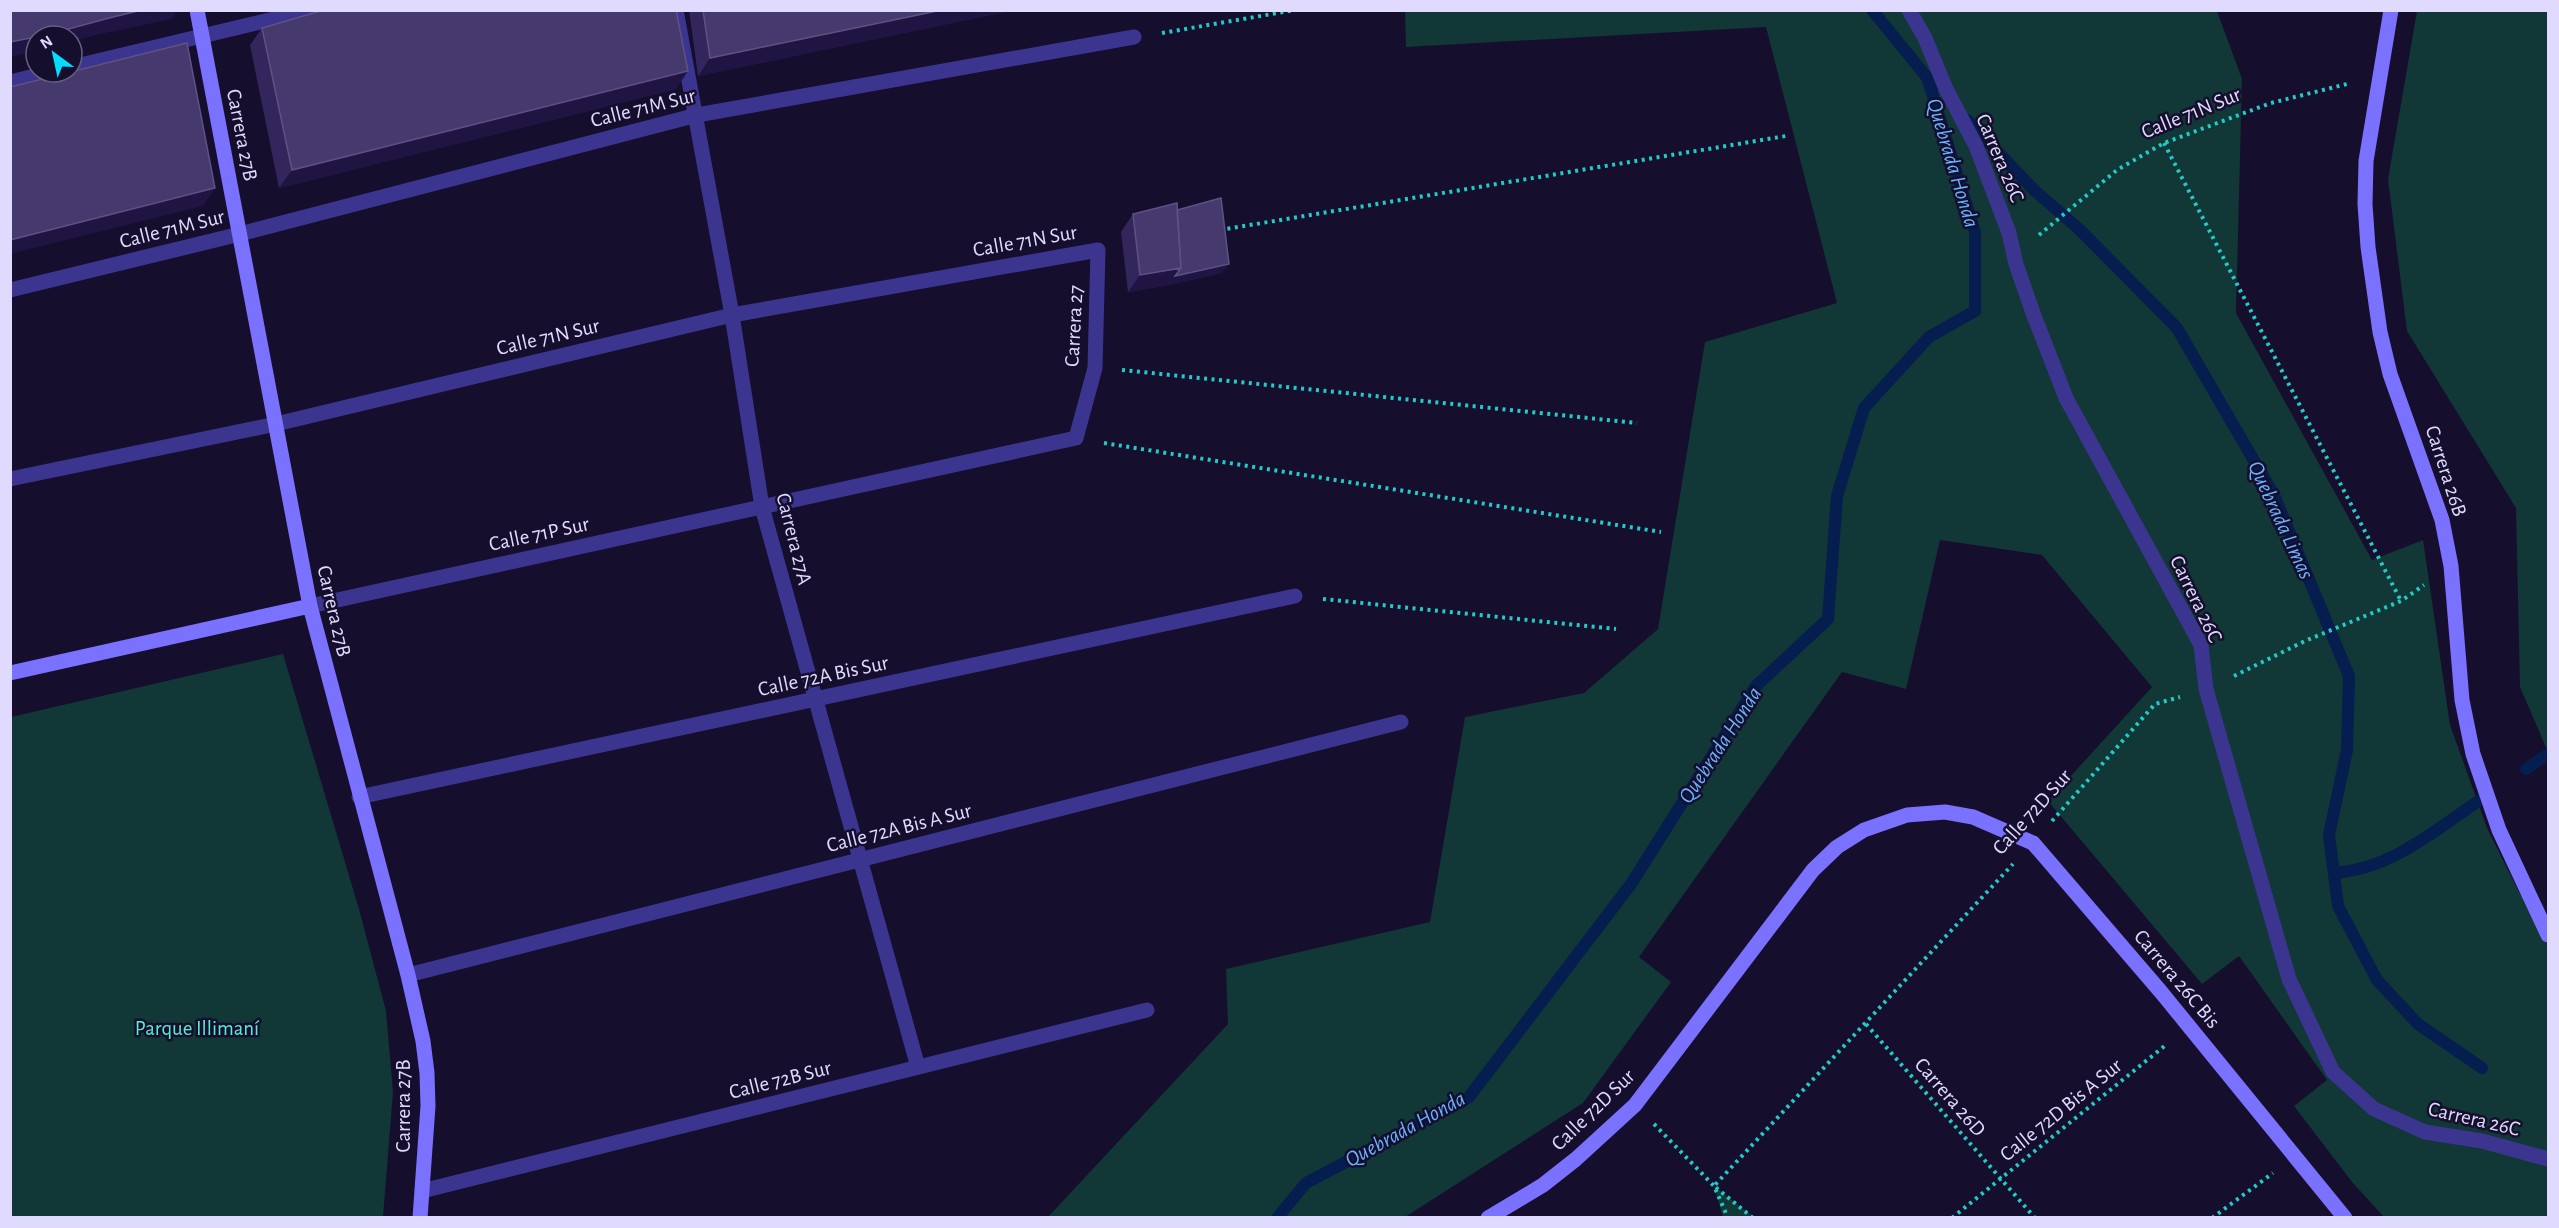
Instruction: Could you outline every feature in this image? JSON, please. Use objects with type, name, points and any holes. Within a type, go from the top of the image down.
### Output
[{"type":"street","name":"Carrera 27B","points":[[197,10],[310,606],[408,975],[427,1073],[428,1106],[420,1218]]},
{"type":"street","points":[[84,64],[311,10]]},
{"type":"street","name":"Carrera 27A","points":[[676,10],[732,315],[762,507],[918,1067]]},
{"type":"street","name":"Carrera 26C","points":[[1909,10],[1925,38],[1946,88],[1976,146],[2033,313],[2066,398],[2200,645],[2206,689],[2289,979],[2333,1071],[2374,1109],[2425,1132],[2482,1141],[2548,1159]]},
{"type":"street","name":"Carrera 26B","points":[[2391,10],[2366,161],[2365,204],[2368,247],[2380,332],[2390,374],[2442,520],[2451,566],[2462,700],[2473,754],[2499,830],[2548,935]]},
{"type":"street","name":"Calle 71M Sur","points":[[10,290],[240,234],[697,115],[1134,38]]},
{"type":"street","name":"Calle 71N Sur","points":[[10,479],[276,424],[732,315],[1098,250]]},
{"type":"street","name":"Carrera 27","points":[[1076,438],[1095,368],[1098,250]]},
{"type":"street","name":"Calle 71P Sur","points":[[10,673],[1076,438]]},
{"type":"street","name":"Calle 72A Bis Sur","points":[[359,797],[1295,596]]},
{"type":"street","name":"Calle 72A Bis A Sur","points":[[408,975],[1401,722]]},
{"type":"street","name":"Carrera 26C Bis","points":[[1945,812],[1973,818],[2033,843],[2189,1026],[2345,1218]]},
{"type":"street","name":"Calle 72D Sur","points":[[1488,1218],[1543,1185],[1576,1159],[1635,1105],[1813,870],[1837,847],[1864,830],[1907,815],[1945,812]]},
{"type":"street","name":"Calle 72B Sur","points":[[422,1191],[1147,1010]]},
{"type":"path","points":[[1134,38],[1294,10]]},
{"type":"path","name":"Calle 71N Sur","points":[[2041,232],[2117,170],[2164,142],[2271,103],[2379,76]]},
{"type":"path","points":[[1215,230],[1786,136]]},
{"type":"path","points":[[2164,142],[2401,602]]},
{"type":"path","points":[[1095,368],[1636,423]]},
{"type":"path","points":[[1076,438],[1661,532]]},
{"type":"path","name":"Calle 72D Sur","points":[[1714,1186],[2033,843],[2155,704],[2206,689],[2305,642],[2401,602],[2451,566]]},
{"type":"path","points":[[1295,596],[1616,629]]},
{"type":"path","name":"Carrera 26D","points":[[1865,1024],[2035,1218]]},
{"type":"path","name":"Calle 72D Bis A Sur","points":[[1952,1218],[2189,1026]]},
{"type":"path","points":[[1635,1105],[1714,1186],[1753,1218]]},
{"type":"path","points":[[2212,1218],[2295,1156]]},
{"type":"path","points":[[1714,1186],[1728,1218]]},
{"type":"green space","points":[[1405,11],[2217,11],[2242,79],[2236,313],[2372,560],[2423,540],[2450,725],[2487,828],[2519,892],[2548,929],[2548,1217],[2384,1217],[2352,1182],[2294,1106],[2327,1080],[2239,956],[2202,984],[2048,801],[2152,687],[2042,555],[1940,540],[1906,689],[1842,672],[1639,957],[1671,982],[1583,1103],[1405,1217],[1047,1218],[1228,1024],[1226,969],[1430,922],[1465,717],[1584,693],[1658,629],[1705,342],[1837,303],[1766,27],[1406,47]]},
{"type":"green space","points":[[2417,11],[2548,11],[2548,752],[2520,687],[2516,508],[2407,331],[2388,179]]},
{"type":"green space","name":"Parque Illimaní","points":[[283,654],[359,909],[386,1011],[393,1092],[383,1217],[11,1217],[11,717]]},
{"type":"green space","points":[[1714,1186],[1754,1217],[1723,1217]]},
{"type":"building","points":[[10,10],[142,10],[84,25],[24,24],[24,39],[10,42]]},
{"type":"building","points":[[324,10],[676,10],[688,71],[292,170],[262,28]]},
{"type":"building","points":[[703,10],[942,10],[710,58]]},
{"type":"building","points":[[187,43],[215,188],[10,240],[10,87],[24,84],[84,84],[84,69]]},
{"type":"building","points":[[1221,198],[1229,264],[1175,276],[1181,268],[1177,210]]},
{"type":"building","points":[[1177,203],[1181,268],[1140,275],[1133,214]]},
{"type":"waterway","name":"Quebrada Limas","points":[[1872,10],[1934,86]]},
{"type":"waterway","name":"Quebrada Honda","points":[[1277,1218],[1306,1183],[1469,1097],[1631,884],[1756,686],[1828,619],[1837,496],[1864,408],[1929,337],[1975,311],[1975,232],[1928,80]]},
{"type":"waterway","name":"Quebrada Limas","points":[[1967,120],[2035,191],[2080,230],[2177,328],[2274,495],[2349,676],[2347,750],[2329,835],[2338,906],[2377,980],[2418,1024],[2482,1068]]},
{"type":"waterway","points":[[2526,769],[2548,754]]},
{"type":"waterway","points":[[2334,873],[2355,870],[2393,856],[2429,836],[2480,800]]}]
